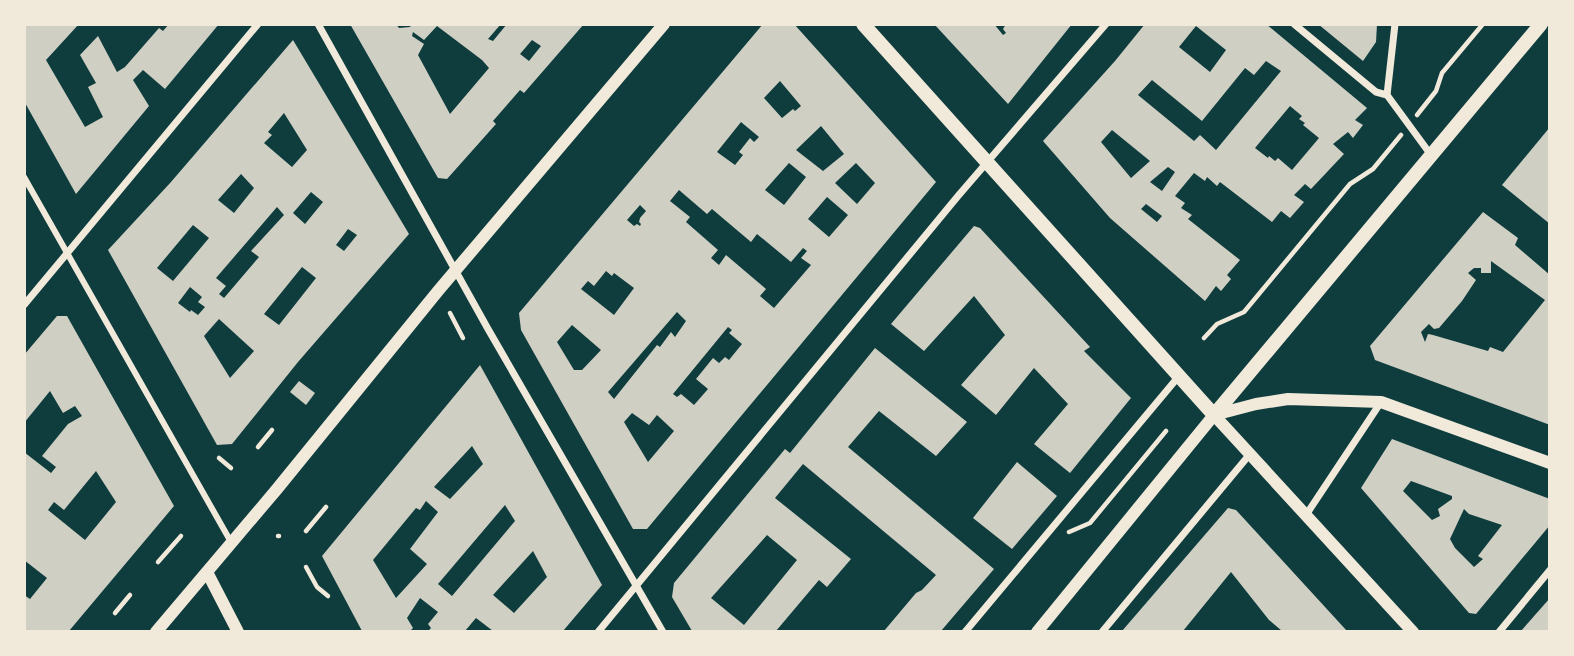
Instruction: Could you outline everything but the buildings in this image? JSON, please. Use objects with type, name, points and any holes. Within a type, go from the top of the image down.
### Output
[{"type":"main road","points":[[863,24],[1214,415],[1541,24]]},
{"type":"street","points":[[24,305],[258,24]]},
{"type":"street","points":[[318,24],[457,269],[488,329],[663,632]]},
{"type":"street","points":[[156,632],[664,24]]},
{"type":"street","points":[[598,632],[987,163],[1106,24]]},
{"type":"street","points":[[1294,24],[1376,92],[1387,95],[1431,156]]},
{"type":"street","points":[[1387,95],[1395,24]]},
{"type":"street","points":[[24,177],[231,542]]},
{"type":"street","points":[[965,632],[1179,376]]},
{"type":"street","points":[[1037,632],[1214,415],[1288,399],[1381,402],[1549,463]]},
{"type":"street","points":[[1306,514],[1381,402]]},
{"type":"street","points":[[1214,415],[1413,632]]},
{"type":"street","points":[[1102,632],[1250,454]]},
{"type":"street","points":[[1499,632],[1549,570]]},
{"type":"street","points":[[207,572],[238,632]]},
{"type":"path","points":[[1418,114],[1436,92],[1442,73],[1483,24]]},
{"type":"path","points":[[1204,338],[1217,324],[1244,312],[1350,184],[1373,169],[1399,137]]},
{"type":"path","points":[[450,313],[463,338]]},
{"type":"path","points":[[258,447],[272,429]]},
{"type":"path","points":[[1063,535],[1090,523],[1166,431]]},
{"type":"path","points":[[219,458],[231,468]]},
{"type":"path","points":[[306,531],[326,507]]},
{"type":"path","points":[[158,562],[180,539]]},
{"type":"path","points":[[306,567],[317,587],[328,596]]},
{"type":"path","points":[[115,613],[130,595]]}]
